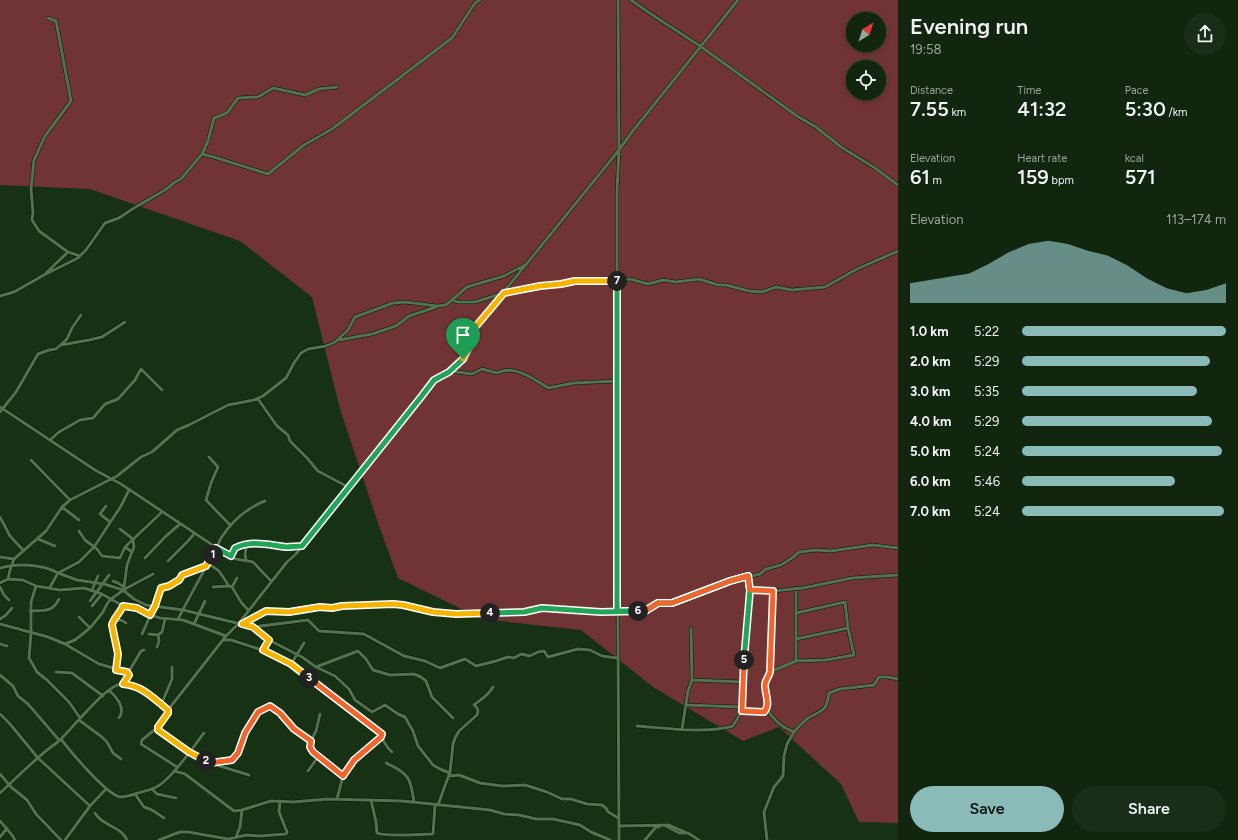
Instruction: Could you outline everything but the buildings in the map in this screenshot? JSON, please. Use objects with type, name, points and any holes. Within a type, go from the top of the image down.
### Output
[{"type":"street","points":[[202,154],[268,174],[304,145],[332,129],[452,38],[475,3],[480,0]]},
{"type":"street","points":[[618,0],[620,150],[617,280],[619,840]]},
{"type":"street","points":[[632,0],[700,46],[797,116],[816,127],[841,147],[875,168],[898,185]]},
{"type":"street","points":[[240,624],[248,610],[290,559],[296,554],[430,384],[450,371],[467,354],[472,331],[620,150],[632,132],[738,0]]},
{"type":"street","points":[[48,18],[56,21],[71,101],[45,136],[34,160],[31,189],[33,213],[32,220],[39,231],[68,252],[80,256]]},
{"type":"street","points":[[0,296],[14,292],[80,256],[105,223],[119,218],[181,179],[202,154],[208,141],[214,118],[227,113],[238,98],[258,97],[273,88],[305,95],[319,89],[337,88]]},
{"type":"street","points":[[453,300],[457,302],[475,302],[504,293],[575,281],[602,282],[630,280],[648,284],[663,280],[676,282],[699,279],[718,285],[726,285],[749,291],[762,292],[776,287],[792,290],[825,287],[857,269],[898,251]]},
{"type":"street","points":[[44,275],[68,252]]},
{"type":"street","points":[[337,340],[372,334],[396,326],[409,316],[437,306],[446,305],[467,287],[504,276],[528,263]]},
{"type":"street","points":[[8,579],[14,559],[50,527],[62,507],[70,500],[111,479],[141,457],[152,452],[176,430],[189,425],[228,404],[258,399],[263,396],[286,378],[301,353],[308,349],[326,346],[337,340],[348,330],[355,317],[386,305],[405,302],[437,306]]},
{"type":"street","points":[[81,315],[72,328],[67,339],[61,345],[56,349],[38,354],[16,392],[1,409],[95,470],[129,490],[216,548],[236,559],[253,562],[271,582]]},
{"type":"street","points":[[61,345],[102,337],[125,322]]},
{"type":"street","points":[[50,440],[59,432],[80,420],[93,418],[105,404],[118,399],[135,380],[141,368],[162,390]]},
{"type":"street","points":[[450,371],[472,374],[482,369],[497,373],[504,370],[525,374],[548,388],[574,383],[617,381]]},
{"type":"street","points":[[258,399],[277,426],[288,435],[290,441],[318,471],[348,487]]},
{"type":"street","points":[[209,457],[218,467],[206,500],[230,525]]},
{"type":"street","points":[[31,460],[70,500]]},
{"type":"street","points":[[50,587],[58,573],[79,562],[94,547],[121,506],[129,490]]},
{"type":"street","points":[[178,619],[221,538],[230,525],[250,508],[265,501]]},
{"type":"street","points":[[106,506],[100,514],[110,522]]},
{"type":"street","points":[[62,507],[79,520]]},
{"type":"street","points":[[79,531],[85,540],[102,556],[117,558],[120,557],[125,547],[162,512]]},
{"type":"street","points":[[0,517],[10,536],[23,550]]},
{"type":"street","points":[[145,558],[180,524]]},
{"type":"street","points":[[120,529],[133,539],[134,547],[126,571],[124,589]]},
{"type":"street","points":[[168,561],[194,534]]},
{"type":"street","points":[[38,539],[55,546]]},
{"type":"street","points":[[231,556],[235,548],[247,544],[257,543],[286,547],[302,546]]},
{"type":"street","points":[[246,560],[245,554],[247,544]]},
{"type":"street","points":[[177,766],[140,744],[140,742],[158,727],[168,710],[226,636],[240,624],[266,611],[289,612],[320,607],[332,608],[342,606],[393,604],[433,612],[456,614],[524,612],[542,608],[601,612],[645,611],[658,603],[672,603],[730,581],[760,574],[766,569],[781,565],[798,552],[816,550],[831,551],[874,545],[898,548]]},
{"type":"street","points":[[125,547],[132,552]]},
{"type":"street","points":[[0,556],[14,559]]},
{"type":"street","points":[[0,568],[11,565],[35,566],[78,580],[96,582],[124,589]]},
{"type":"street","points":[[142,634],[155,606],[161,588],[169,586],[179,580],[182,575],[206,566]]},
{"type":"street","points":[[212,566],[219,571],[248,610]]},
{"type":"street","points":[[65,644],[75,640],[90,628],[103,612],[111,598],[124,589],[153,574]]},
{"type":"street","points":[[90,601],[104,584],[109,575]]},
{"type":"street","points":[[92,590],[98,576]]},
{"type":"street","points":[[637,726],[682,729],[722,729],[733,726],[742,709],[750,590],[748,576]]},
{"type":"street","points":[[750,590],[773,591],[852,578],[898,576]]},
{"type":"street","points":[[231,587],[238,578]]},
{"type":"street","points":[[0,583],[8,579],[25,580],[36,586],[50,587],[60,590],[79,588],[92,590],[111,598],[123,606],[137,608],[150,615],[165,619],[178,619],[226,636]]},
{"type":"street","points":[[113,581],[118,583],[134,599],[146,605],[183,610],[253,627],[308,620],[319,631],[364,634],[404,656],[425,661],[440,668],[465,659],[476,666],[508,657],[514,658],[521,654],[530,656],[544,651],[548,657],[578,649],[590,650],[602,656],[618,658]]},
{"type":"street","points":[[36,586],[30,611],[31,633],[28,655],[30,661],[37,672],[69,702],[79,719],[102,737],[107,742],[113,753],[121,759]]},
{"type":"street","points":[[0,587],[4,595],[9,600]]},
{"type":"street","points":[[213,587],[231,587]]},
{"type":"street","points":[[796,588],[796,661]]},
{"type":"street","points":[[773,591],[770,672],[765,684],[768,705],[767,709],[772,717],[785,729],[794,732]]},
{"type":"street","points":[[92,606],[102,594]]},
{"type":"street","points":[[30,611],[45,611],[54,608],[59,599]]},
{"type":"street","points":[[194,624],[205,601]]},
{"type":"street","points":[[770,672],[796,661],[826,660],[854,655],[848,628],[845,602],[796,613]]},
{"type":"street","points":[[116,670],[118,654],[112,625],[123,606]]},
{"type":"street","points":[[0,619],[12,608]]},
{"type":"street","points":[[78,617],[90,628]]},
{"type":"street","points":[[158,635],[163,630],[165,619]]},
{"type":"street","points":[[114,621],[121,620],[126,623]]},
{"type":"street","points":[[0,624],[65,644],[94,661],[128,673]]},
{"type":"street","points":[[253,627],[269,640],[335,676],[349,689],[355,700],[372,712],[385,705],[405,717],[413,731],[416,741],[428,760],[437,768],[450,774],[462,776],[474,781],[502,786],[525,785],[547,792],[562,800],[571,799],[587,804],[602,805],[607,809],[607,811],[618,818]]},
{"type":"street","points":[[682,729],[688,691],[692,680],[691,628]]},
{"type":"street","points":[[796,638],[848,628]]},
{"type":"street","points":[[148,634],[158,635]]},
{"type":"street","points":[[158,635],[158,647]]},
{"type":"street","points":[[223,640],[231,640],[263,650],[291,664],[380,732],[382,735],[381,737],[392,752]]},
{"type":"street","points":[[263,650],[269,640]]},
{"type":"street","points":[[291,664],[304,643]]},
{"type":"street","points":[[0,644],[7,646]]},
{"type":"street","points":[[123,684],[141,651],[144,650]]},
{"type":"street","points":[[316,667],[358,651],[373,670],[390,675],[414,674],[421,677],[426,681],[432,697],[453,718]]},
{"type":"street","points":[[161,705],[172,679],[172,668]]},
{"type":"street","points":[[56,672],[72,673],[103,696]]},
{"type":"street","points":[[0,675],[13,686],[18,696],[28,704],[106,789],[120,797],[152,789],[161,784],[204,733]]},
{"type":"street","points":[[767,840],[764,812],[774,787],[783,776],[784,756],[794,732],[807,719],[821,712],[828,700],[830,692],[840,689],[874,685],[879,677],[898,679]]},
{"type":"street","points":[[692,680],[743,682]]},
{"type":"street","points":[[0,793],[60,740],[109,690],[117,685],[130,685],[142,689],[168,710]]},
{"type":"street","points":[[370,800],[376,822],[377,833],[395,835],[433,834],[437,805],[450,774],[455,738],[459,731],[477,714],[477,707],[474,705],[481,698],[489,694],[493,687]]},
{"type":"street","points":[[109,690],[117,698],[122,708],[122,714],[119,718]]},
{"type":"street","points":[[686,705],[764,712],[767,709]]},
{"type":"street","points":[[210,763],[232,760],[238,753],[245,733],[258,712],[270,706],[280,713],[294,729],[311,741]]},
{"type":"street","points":[[0,714],[38,758],[90,806]]},
{"type":"street","points":[[320,714],[316,731],[311,741],[310,749],[343,776]]},
{"type":"street","points":[[158,727],[158,730],[189,752],[210,763],[249,775]]},
{"type":"street","points":[[337,799],[343,776],[354,760],[381,737]]},
{"type":"street","points":[[308,770],[318,757]]},
{"type":"street","points":[[386,763],[402,770],[410,780],[414,802]]},
{"type":"street","points":[[174,770],[185,774],[228,808],[234,811],[271,801],[293,802],[337,799],[395,800],[519,814],[536,820],[553,819],[580,825],[590,832],[610,840]]},
{"type":"street","points":[[0,774],[27,800],[36,814],[61,840]]},
{"type":"street","points":[[65,840],[90,806],[106,789]]},
{"type":"street","points":[[152,789],[157,794],[176,798]]},
{"type":"street","points":[[136,794],[144,807],[152,810],[164,818]]},
{"type":"street","points":[[159,840],[180,832],[188,832],[225,839],[247,835],[259,836],[286,834],[287,832],[280,812],[280,801]]},
{"type":"street","points":[[236,838],[240,827],[242,810]]},
{"type":"street","points":[[95,813],[103,821],[122,832],[127,840]]},
{"type":"street","points":[[0,821],[15,840]]},
{"type":"street","points":[[618,826],[669,825],[691,834],[699,840]]},
{"type":"street","points":[[645,840],[656,827],[666,826],[680,833],[685,832]]},
{"type":"street","points":[[0,837],[6,828]]},
{"type":"shaded area","points":[[0,0],[898,0],[898,823],[859,822],[841,784],[779,727],[743,741],[653,687],[581,630],[482,619],[398,578],[340,409],[312,297],[240,241],[90,189],[0,185]]},
{"type":"route","points":[[463,359],[454,369],[434,380],[430,384],[302,546],[286,547],[250,543],[237,546],[231,556],[216,548],[206,566],[182,575],[180,580],[169,586],[161,588],[155,606],[150,615],[140,609],[123,606],[112,622],[113,634],[118,654],[116,670],[128,673],[129,675],[123,684],[142,689],[168,710],[168,713],[158,727],[158,730],[180,744],[189,752],[210,763],[229,761],[232,760],[238,753],[245,733],[258,712],[270,706],[280,713],[294,729],[311,741],[310,749],[318,757],[328,763],[343,776],[354,760],[381,737],[382,734],[301,671],[285,660],[263,650],[269,640],[253,627],[242,624],[266,611],[289,612],[320,607],[332,608],[342,606],[373,606],[393,604],[433,612],[456,614],[524,612],[542,608],[601,612],[645,611],[658,603],[672,603],[730,581],[748,576],[750,590],[742,711],[764,712],[767,709],[768,705],[765,684],[770,672],[774,597],[773,591],[750,590],[748,576],[730,581],[701,592],[672,603],[658,603],[645,611],[617,611],[617,280],[602,282],[575,281],[504,293],[472,331],[470,345],[467,354],[463,359]]}]
